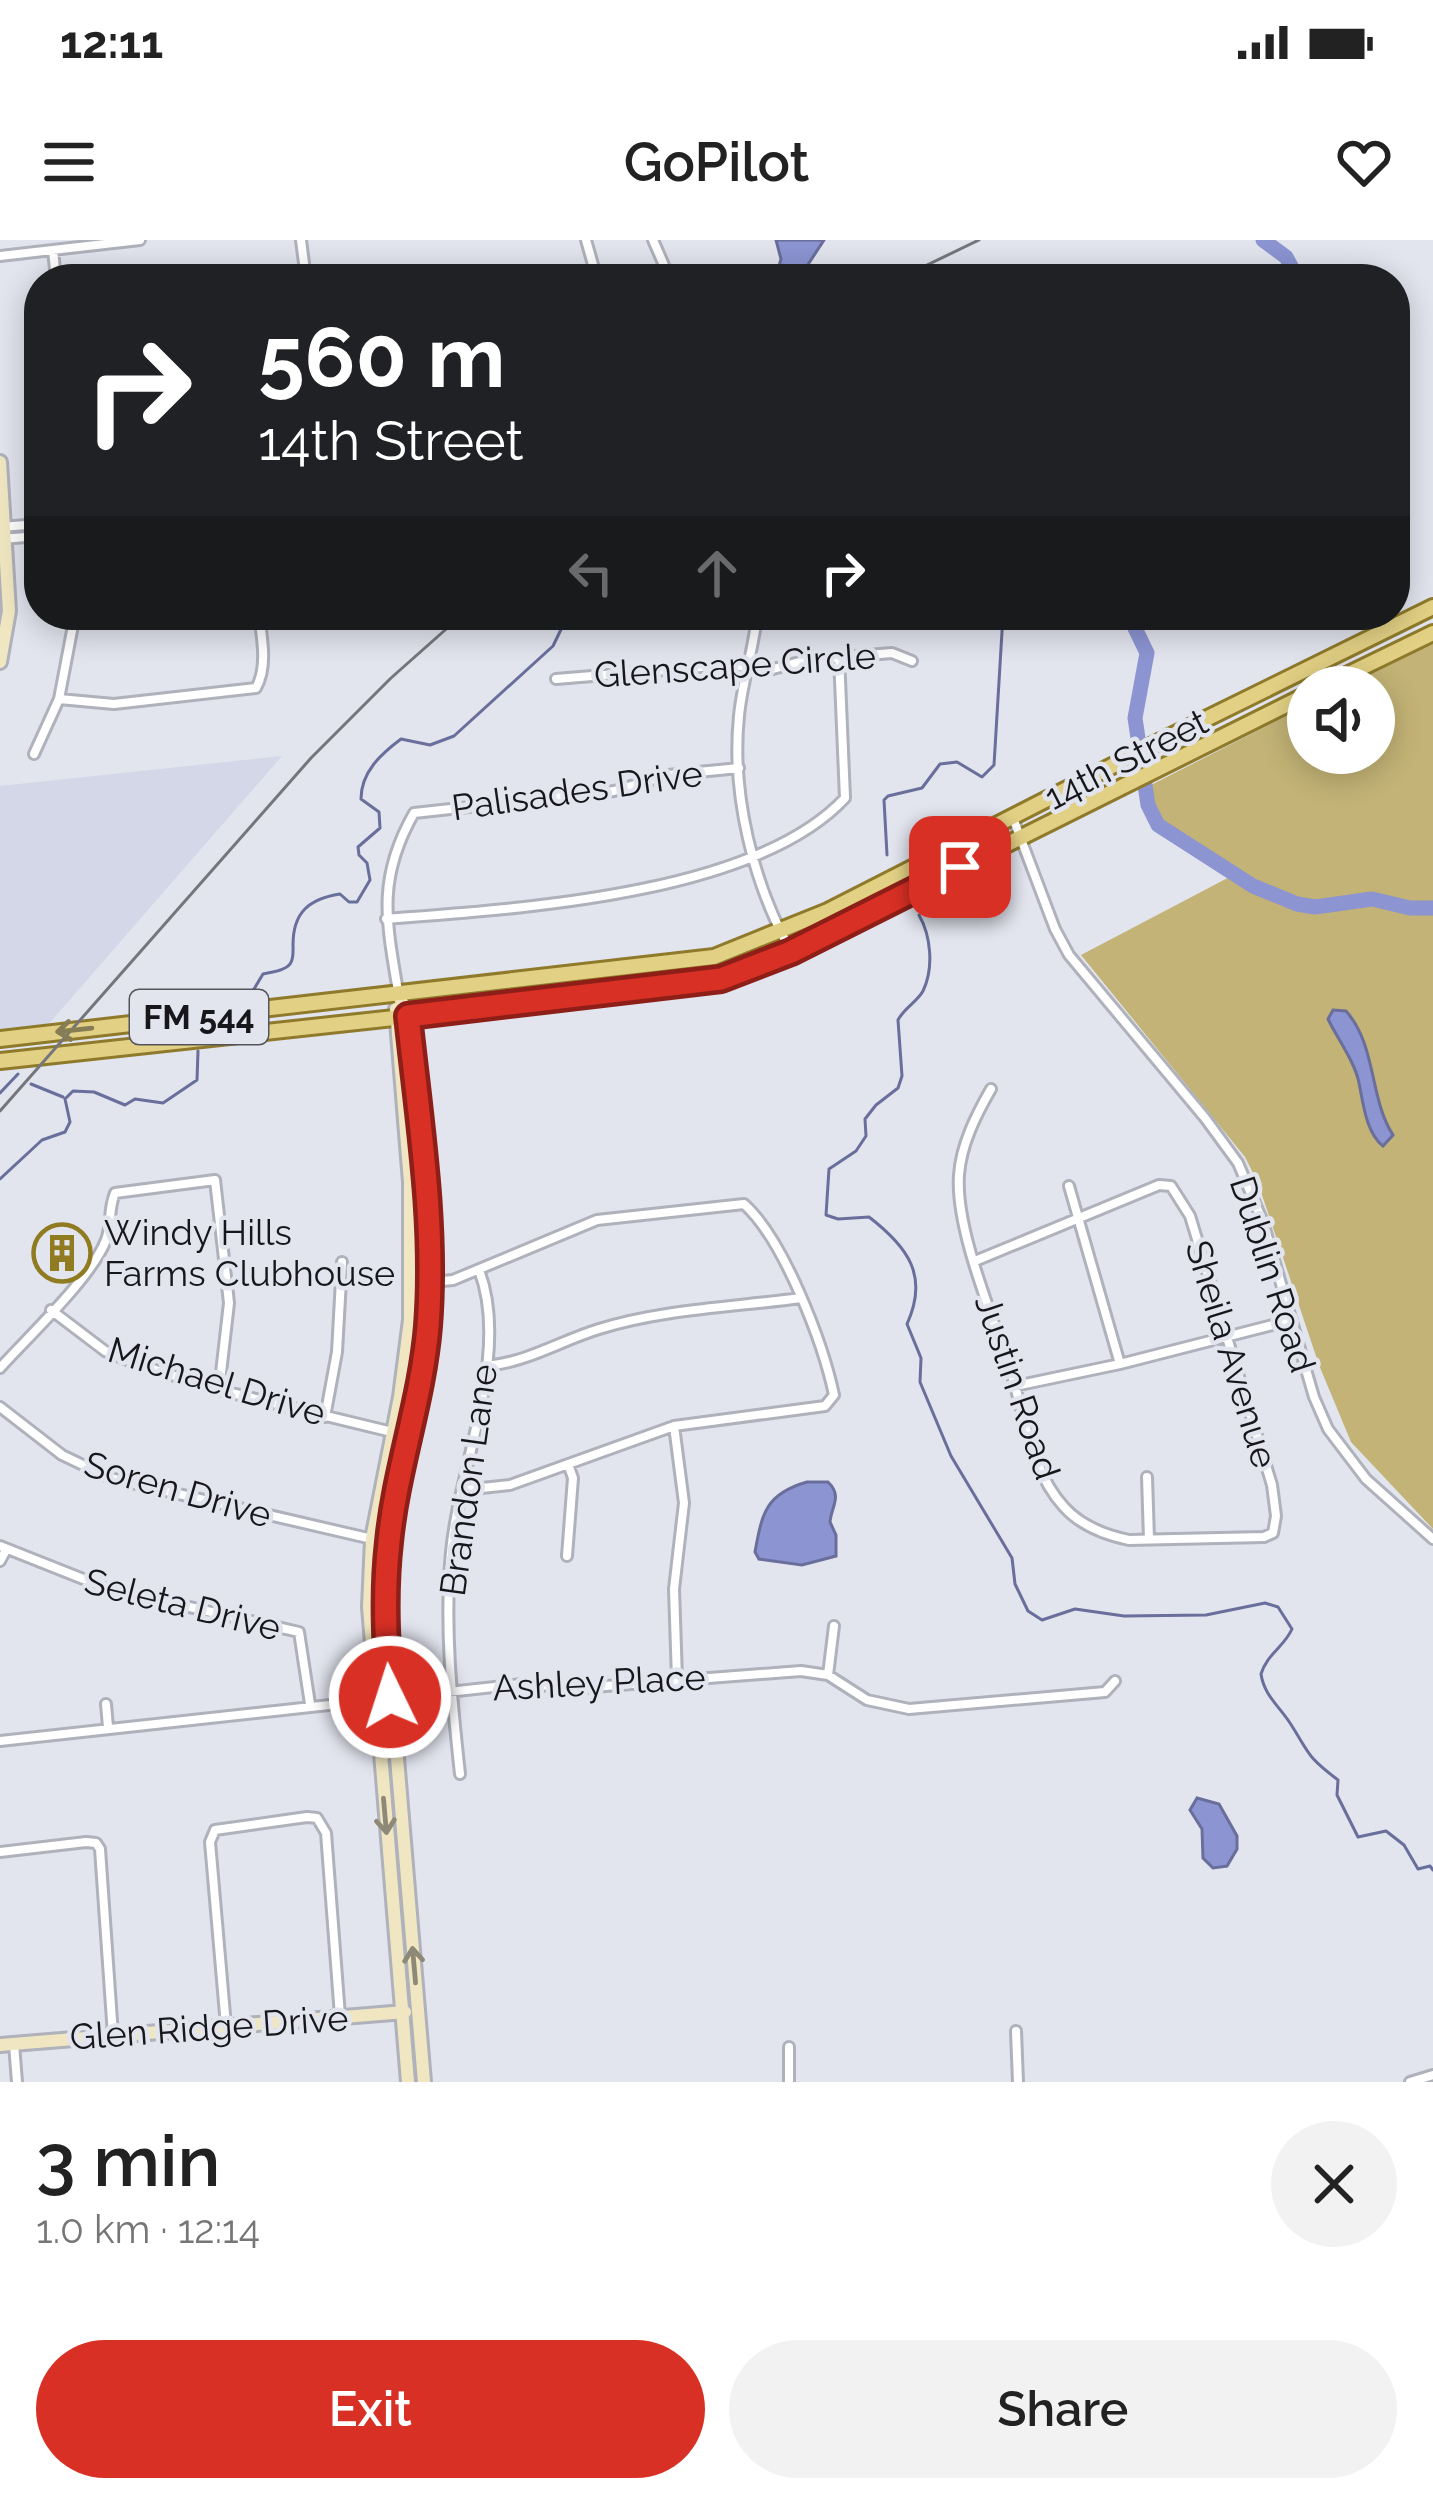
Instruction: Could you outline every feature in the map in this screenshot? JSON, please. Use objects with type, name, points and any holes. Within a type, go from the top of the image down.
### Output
[{"type":"main road","points":[[0,462],[9,611],[0,662]]},
{"type":"main road","name":"14th Street","points":[[399,996],[714,957],[780,932],[1386,630]]},
{"type":"main road","points":[[1364,666],[1433,633]]},
{"type":"main road","name":"14th Street","points":[[401,1017],[721,979],[791,952],[1287,704]]},
{"type":"main road","points":[[399,996],[429,1284],[422,1373],[388,1542],[384,1602],[383,1698],[408,2082]]},
{"type":"main road","name":"FM 544","points":[[0,1039],[399,996]]},
{"type":"main road","name":"FM 544","points":[[0,1061],[401,1017]]},
{"type":"main road","points":[[418,1181],[407,1352],[372,1539],[368,1607],[383,1698],[424,2082]]},
{"type":"main road","name":"Glen Ridge Drive","points":[[7,2044],[418,2012]]},
{"type":"street","points":[[0,256],[140,240]]},
{"type":"street","points":[[53,250],[54,264]]},
{"type":"street","points":[[34,754],[59,699],[75,630]]},
{"type":"street","points":[[59,699],[114,704],[256,688],[261,681],[261,630]]},
{"type":"street","points":[[754,630],[738,720],[739,768],[760,889],[791,952]]},
{"type":"street","name":"Glenscape Circle","points":[[556,679],[726,665],[772,669],[839,656],[892,653],[912,661]]},
{"type":"street","points":[[399,996],[386,919],[648,890],[752,858],[822,817],[845,798],[839,656]]},
{"type":"street","name":"Palisades Drive","points":[[386,919],[385,888],[391,865],[414,813],[614,791],[668,775],[739,768]]},
{"type":"street","name":"Dublin Road","points":[[1013,817],[1070,955],[1205,1118],[1244,1174],[1314,1397],[1333,1438],[1382,1495],[1433,1539]]},
{"type":"street","name":"Justin Road","points":[[992,1090],[977,1113],[961,1158],[960,1206],[1037,1462],[1063,1506],[1081,1521],[1113,1536],[1149,1540],[1274,1533]]},
{"type":"street","points":[[0,1368],[104,1245],[115,1193],[215,1180],[229,1303],[219,1390]]},
{"type":"street","name":"Sheila Avenue","points":[[1078,1219],[1166,1183],[1190,1216],[1272,1484],[1274,1533]]},
{"type":"street","points":[[1069,1186],[1120,1364]]},
{"type":"street","points":[[411,1285],[479,1270],[598,1220],[743,1204],[774,1243],[828,1365],[834,1395],[825,1406],[674,1426],[510,1486],[463,1490]]},
{"type":"street","points":[[975,1261],[1078,1219]]},
{"type":"street","points":[[325,1417],[337,1352],[342,1262]]},
{"type":"street","name":"Brandon Lane","points":[[460,1774],[448,1593],[451,1549],[486,1366],[489,1314],[479,1270]]},
{"type":"street","points":[[486,1366],[546,1353],[596,1330],[633,1321],[801,1298]]},
{"type":"street","name":"Michael Drive","points":[[52,1310],[105,1352],[219,1390],[392,1432]]},
{"type":"street","points":[[1015,1386],[1292,1320]]},
{"type":"street","name":"Soren Drive","points":[[0,1406],[48,1446],[110,1478],[372,1539]]},
{"type":"street","points":[[674,1426],[684,1503],[674,1588],[677,1679]]},
{"type":"street","points":[[567,1556],[573,1478],[568,1464]]},
{"type":"street","points":[[1147,1478],[1149,1540]]},
{"type":"street","points":[[0,1561],[3,1548]]},
{"type":"street","name":"Seleta Drive","points":[[3,1548],[106,1588],[299,1632],[310,1705]]},
{"type":"street","points":[[828,1675],[834,1626]]},
{"type":"street","name":"Ashley Place","points":[[0,1741],[522,1684],[580,1688],[772,1671],[828,1675],[867,1700],[910,1709],[1105,1692],[1115,1681]]},
{"type":"street","points":[[106,1704],[108,1727]]},
{"type":"street","points":[[226,2026],[210,1842],[215,1830],[307,1817],[317,1818],[326,1832],[340,2017]]},
{"type":"street","points":[[0,1852],[86,1842],[100,1849],[113,2035]]},
{"type":"street","points":[[1016,2031],[1018,2082]]},
{"type":"street","points":[[7,2044],[17,2082]]},
{"type":"street","points":[[789,2047],[789,2082]]},
{"type":"street","points":[[1410,2082],[1433,2075]]},
{"type":"shaded area","points":[[1433,641],[1433,1529],[1351,1442],[1245,1157],[1081,955],[1239,872],[1157,817],[1149,786],[1287,716],[1287,774],[1395,774],[1395,666],[1384,666]]},
{"type":"shaded area","points":[[282,756],[47,1026],[0,1031],[0,786]]},
{"type":"water","points":[[776,240],[824,240],[808,264],[780,264]]},
{"type":"water","points":[[1333,1010],[1346,1011],[1363,1040],[1393,1135],[1383,1146],[1369,1125],[1354,1067],[1328,1019]]},
{"type":"water","points":[[807,1482],[828,1482],[835,1492],[830,1522],[836,1535],[836,1556],[802,1565],[759,1559],[755,1552],[768,1507],[782,1493]]},
{"type":"water","points":[[1197,1798],[1219,1804],[1237,1836],[1237,1849],[1227,1866],[1213,1868],[1203,1858],[1202,1829],[1190,1810]]},
{"type":"waterway","points":[[1263,240],[1290,264]]},
{"type":"waterway","points":[[251,994],[263,974],[290,964],[296,924],[305,909],[340,894],[357,902],[370,880],[358,847],[380,828],[379,812],[361,799],[373,764],[401,739],[430,745],[454,736],[553,646],[561,630]]},
{"type":"waterway","points":[[887,855],[884,800],[888,796],[922,788],[940,764],[957,762],[982,777],[994,765],[1002,630]]},
{"type":"waterway","points":[[1136,630],[1147,653],[1135,718],[1148,805],[1158,825],[1253,886],[1297,904],[1315,907],[1372,899],[1433,908]]},
{"type":"waterway","points":[[919,915],[928,942],[929,972],[923,991],[898,1020],[902,1076],[898,1088],[865,1119],[866,1136],[856,1151],[829,1169],[826,1215],[869,1217],[911,1264],[916,1291],[907,1324],[921,1358],[920,1382],[951,1456],[1012,1558],[1015,1584],[1028,1611],[1042,1620],[1075,1609],[1124,1616],[1206,1615],[1265,1603],[1278,1607],[1292,1629],[1261,1674],[1269,1694],[1310,1754],[1338,1780],[1337,1795],[1358,1837],[1386,1831],[1404,1845],[1418,1869],[1430,1866],[1433,1870]]},
{"type":"waterway","points":[[0,1179],[42,1140],[65,1132],[70,1122],[65,1099],[73,1091],[94,1092],[125,1105],[135,1099],[163,1103],[197,1080],[198,1051]]},
{"type":"waterway","points":[[0,1093],[18,1074]]},
{"type":"waterway","points":[[31,1084],[63,1097]]},
{"type":"railway","points":[[929,264],[979,240]]},
{"type":"railway","points":[[0,1111],[311,758],[445,630]]},
{"type":"place","name":"Windy Hills Farms Clubhouse","points":[[62,1253]]},
{"type":"route","points":[[390,1697],[384,1602],[388,1542],[420,1390],[428,1323],[428,1214],[408,1016],[721,979],[791,952],[960,867]]}]
